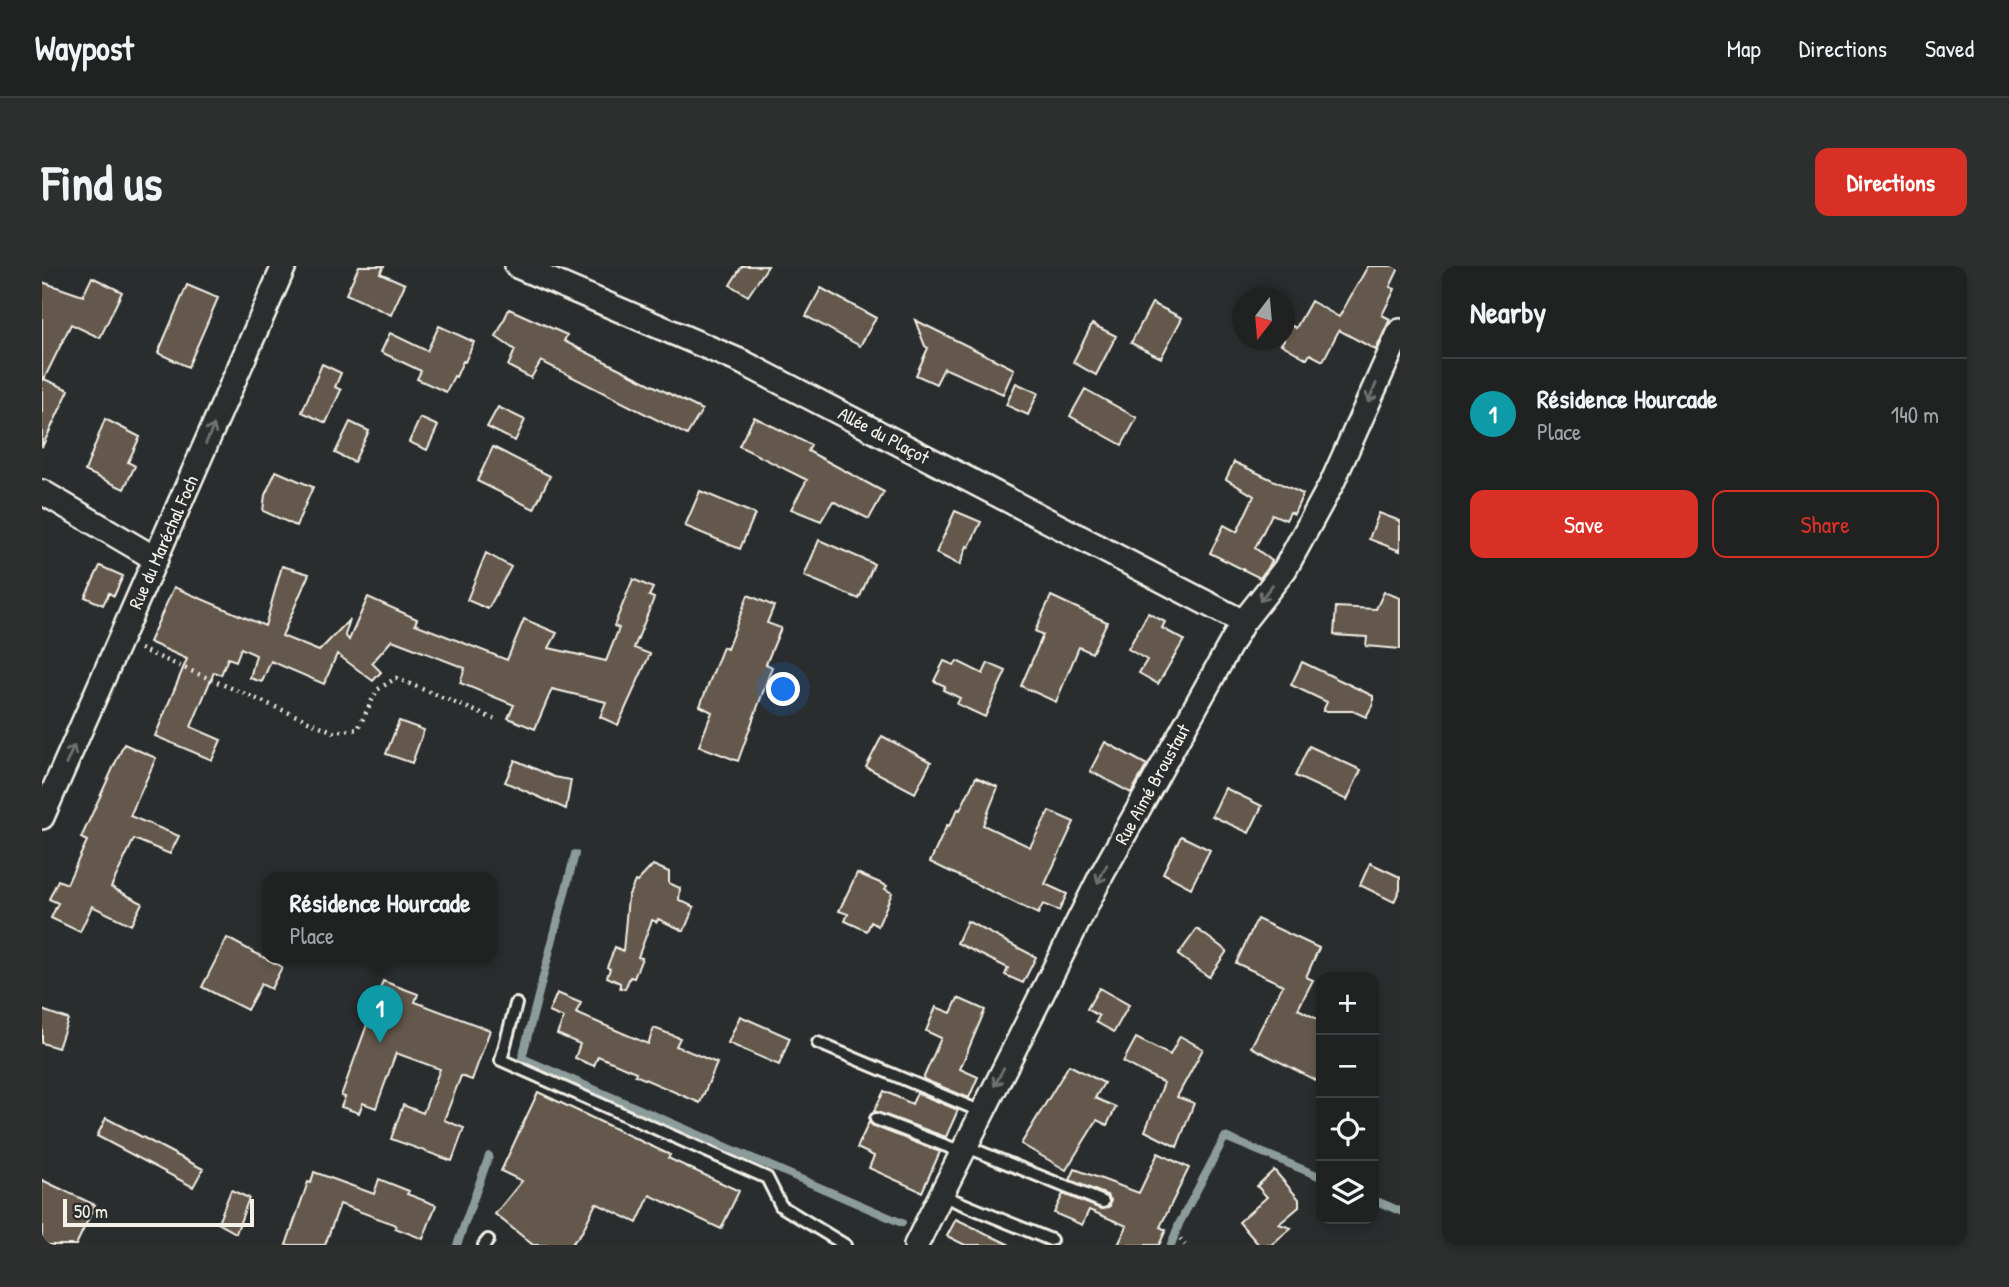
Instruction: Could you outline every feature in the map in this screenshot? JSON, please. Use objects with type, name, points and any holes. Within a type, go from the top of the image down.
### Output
[{"type":"street","name":"Rue du Maréchal Foch","points":[[42,817],[284,266]]},
{"type":"street","name":"Allée du Plaçot","points":[[517,266],[743,362],[1243,622]]},
{"type":"street","name":"Rue Aimé Broustaut","points":[[916,1245],[1101,876],[1243,622],[1285,569],[1332,482],[1400,331]]},
{"type":"street","points":[[42,492],[156,559]]},
{"type":"lane","points":[[516,1004],[502,1059],[766,1178],[781,1206],[845,1245]]},
{"type":"lane","points":[[818,1043],[982,1112]]},
{"type":"lane","points":[[876,1119],[1103,1202]]},
{"type":"lane","points":[[941,1195],[1051,1240]]},
{"type":"path","points":[[120,640],[334,732],[358,729],[377,690],[396,678],[494,719]]},
{"type":"path","points":[[1180,1239],[1185,1245]]},
{"type":"building","points":[[359,266],[384,266],[380,273],[405,284],[391,315],[346,294]]},
{"type":"building","points":[[742,266],[768,266],[748,296],[730,285]]},
{"type":"building","points":[[1368,266],[1400,266],[1390,287],[1395,289],[1382,315],[1390,319],[1376,350],[1339,330],[1323,361],[1310,354],[1307,359],[1291,350],[1295,350],[1295,327],[1311,301],[1339,317]]},
{"type":"building","points":[[92,277],[122,292],[100,338],[71,324],[44,379],[69,390],[42,447],[42,282],[83,296]]},
{"type":"building","points":[[187,285],[218,298],[188,367],[158,353]]},
{"type":"building","points":[[821,288],[876,318],[860,346],[806,316]]},
{"type":"building","points":[[1152,303],[1182,318],[1161,358],[1131,343]]},
{"type":"building","points":[[509,309],[567,335],[564,341],[702,410],[687,435],[541,361],[531,378],[508,366],[515,350],[496,337]]},
{"type":"building","points":[[915,320],[1014,369],[1003,394],[944,368],[936,384],[916,375],[928,348]]},
{"type":"building","points":[[1092,324],[1116,336],[1096,375],[1073,362]]},
{"type":"building","points":[[439,326],[474,342],[446,392],[417,379],[421,371],[381,352],[390,333],[427,351]]},
{"type":"building","points":[[322,364],[341,373],[335,387],[341,390],[326,423],[302,412]]},
{"type":"building","points":[[1016,383],[1038,393],[1028,415],[1006,405]]},
{"type":"building","points":[[1085,389],[1137,418],[1122,445],[1070,416]]},
{"type":"building","points":[[498,407],[525,420],[515,441],[487,427]]},
{"type":"building","points":[[754,417],[811,445],[808,451],[884,492],[869,519],[833,501],[821,521],[791,509],[807,480],[739,446]]},
{"type":"building","points":[[420,418],[438,426],[427,450],[409,442]]},
{"type":"building","points":[[105,419],[140,437],[128,462],[135,466],[124,489],[85,471]]},
{"type":"building","points":[[350,422],[369,431],[354,462],[335,453]]},
{"type":"building","points":[[493,447],[550,476],[534,509],[477,481]]},
{"type":"building","points":[[1234,462],[1303,494],[1294,514],[1290,512],[1286,520],[1272,514],[1255,548],[1272,561],[1260,578],[1210,553],[1224,525],[1237,532],[1254,496],[1226,479]]},
{"type":"building","points":[[276,471],[313,487],[296,526],[263,511],[265,495]]},
{"type":"building","points":[[700,491],[755,514],[740,549],[685,526]]},
{"type":"building","points":[[955,511],[981,522],[960,565],[936,553]]},
{"type":"building","points":[[1379,513],[1400,521],[1400,551],[1369,539]]},
{"type":"building","points":[[819,540],[874,564],[859,599],[804,576]]},
{"type":"building","points":[[486,553],[511,567],[488,609],[467,600]]},
{"type":"building","points":[[100,566],[123,576],[114,596],[109,593],[103,605],[85,597]]},
{"type":"building","points":[[282,566],[309,574],[282,636],[319,651],[350,619],[345,635],[349,640],[368,597],[417,619],[415,624],[507,660],[524,619],[557,633],[549,648],[606,661],[619,628],[614,626],[633,579],[653,588],[649,596],[654,598],[634,648],[650,654],[618,725],[600,717],[606,702],[552,689],[535,729],[508,718],[514,705],[460,683],[465,668],[392,640],[372,663],[381,672],[373,681],[337,654],[324,684],[271,661],[262,682],[250,678],[256,655],[241,648],[236,661],[228,658],[221,675],[214,672],[191,727],[221,740],[212,760],[155,736],[187,659],[149,642],[174,587],[265,626]]},
{"type":"building","points":[[1384,592],[1400,598],[1400,649],[1366,646],[1367,637],[1334,635],[1336,607],[1376,609]]},
{"type":"building","points":[[748,595],[774,606],[767,623],[781,628],[766,664],[772,667],[738,761],[699,746],[712,712],[700,706],[723,647],[727,649]]},
{"type":"building","points":[[1051,596],[1107,622],[1092,653],[1079,647],[1056,702],[1021,686],[1043,635],[1035,631]]},
{"type":"building","points":[[1148,613],[1165,622],[1162,628],[1184,640],[1158,684],[1139,673],[1147,660],[1128,649]]},
{"type":"building","points":[[944,661],[954,665],[957,661],[983,674],[988,663],[1006,671],[985,717],[957,704],[960,698],[943,690],[945,686],[934,681]]},
{"type":"building","points":[[1302,662],[1373,696],[1373,704],[1366,717],[1353,711],[1323,711],[1327,702],[1291,685]]},
{"type":"building","points":[[399,721],[424,730],[412,763],[386,754]]},
{"type":"building","points":[[882,736],[931,762],[915,793],[866,767]]},
{"type":"building","points":[[1105,742],[1147,765],[1131,793],[1090,771]]},
{"type":"building","points":[[124,744],[156,758],[130,816],[179,836],[170,854],[134,839],[111,887],[142,903],[131,925],[92,906],[80,932],[51,918],[58,903],[49,899],[58,880],[67,884],[87,841],[81,838]]},
{"type":"building","points":[[1309,746],[1361,770],[1347,800],[1295,776]]},
{"type":"building","points":[[515,760],[554,777],[571,780],[566,809],[505,782]]},
{"type":"building","points":[[976,777],[998,787],[983,825],[1030,847],[1049,811],[1074,822],[1045,884],[1067,894],[1059,911],[1043,904],[1038,914],[930,862],[947,825],[949,826],[958,809],[960,810]]},
{"type":"building","points":[[1225,788],[1262,806],[1249,833],[1212,816]]},
{"type":"building","points":[[1181,836],[1210,850],[1191,888],[1163,873]]},
{"type":"building","points":[[1370,863],[1400,877],[1400,889],[1394,902],[1360,885]]},
{"type":"building","points":[[653,865],[669,872],[669,883],[680,888],[679,900],[694,907],[684,931],[658,919],[657,922],[652,920],[638,957],[642,958],[634,978],[630,977],[625,989],[620,988],[620,983],[607,977],[610,969],[607,967],[615,947],[623,951],[628,897],[635,881]]},
{"type":"building","points":[[857,873],[887,886],[885,889],[892,893],[878,926],[871,922],[867,931],[845,921],[848,914],[839,911]]},
{"type":"building","points":[[1257,919],[1319,948],[1306,977],[1313,980],[1298,1009],[1316,1018],[1316,1080],[1251,1047],[1283,985],[1236,963]]},
{"type":"building","points":[[967,921],[1036,957],[1023,983],[1005,975],[1008,968],[957,943]]},
{"type":"building","points":[[1197,929],[1227,951],[1209,977],[1178,955]]},
{"type":"building","points":[[227,938],[263,957],[263,963],[274,963],[282,967],[271,989],[261,984],[247,1010],[202,987]]},
{"type":"building","points":[[383,981],[418,994],[415,1002],[490,1030],[472,1080],[461,1076],[444,1120],[464,1128],[452,1161],[391,1139],[403,1105],[423,1113],[440,1069],[396,1053],[376,1108],[363,1103],[359,1113],[341,1107],[345,1097],[341,1096]]},
{"type":"building","points":[[1099,988],[1129,1005],[1114,1032],[1096,1022],[1099,1016],[1087,1009]]},
{"type":"building","points":[[557,993],[581,1003],[576,1013],[648,1044],[654,1028],[680,1038],[676,1046],[717,1063],[700,1103],[598,1056],[594,1066],[575,1058],[580,1044],[557,1034],[564,1018],[549,1012]]},
{"type":"building","points":[[958,998],[985,1010],[960,1069],[978,1077],[969,1098],[923,1079],[941,1038],[926,1031],[936,1007],[951,1013]]},
{"type":"building","points":[[42,1010],[68,1019],[58,1048],[42,1043]]},
{"type":"building","points":[[740,1016],[790,1038],[779,1065],[728,1043]]},
{"type":"building","points":[[1180,1036],[1203,1049],[1177,1097],[1194,1103],[1177,1147],[1145,1131],[1164,1083],[1123,1062],[1136,1038],[1170,1055]]},
{"type":"building","points":[[1069,1065],[1104,1083],[1095,1098],[1116,1107],[1107,1125],[1097,1120],[1066,1170],[1021,1144]]},
{"type":"building","points":[[884,1091],[912,1104],[917,1093],[958,1110],[946,1137],[874,1111]]},
{"type":"building","points":[[538,1092],[739,1191],[721,1229],[650,1195],[637,1223],[596,1203],[582,1232],[571,1245],[533,1245],[495,1214],[522,1181],[501,1171]]},
{"type":"building","points":[[106,1118],[203,1169],[193,1187],[97,1136]]},
{"type":"building","points":[[869,1122],[873,1126],[940,1152],[922,1192],[869,1168],[874,1156],[857,1148]]},
{"type":"building","points":[[1158,1153],[1189,1168],[1160,1227],[1166,1230],[1159,1245],[1118,1245],[1127,1226],[1089,1210],[1082,1225],[1054,1213],[1063,1194],[1101,1209],[1110,1206],[1111,1200],[1107,1195],[1070,1180],[1075,1169],[1139,1193]]},
{"type":"building","points":[[1274,1170],[1299,1199],[1299,1207],[1279,1224],[1291,1228],[1271,1245],[1259,1245],[1239,1222],[1267,1197],[1257,1186]]},
{"type":"building","points":[[314,1172],[374,1194],[379,1179],[436,1205],[423,1239],[395,1228],[396,1225],[340,1204],[325,1245],[286,1245]]},
{"type":"building","points":[[42,1180],[95,1205],[76,1245],[42,1245]]},
{"type":"building","points":[[231,1190],[249,1198],[236,1233],[218,1223]]},
{"type":"building","points":[[956,1219],[1010,1245],[965,1245],[947,1236]]},
{"type":"waterway","points":[[575,854],[522,1058],[902,1223]]},
{"type":"waterway","points":[[1171,1245],[1179,1224],[1225,1137],[1316,1175]]},
{"type":"waterway","points":[[457,1245],[489,1156]]},
{"type":"waterway","points":[[1379,1202],[1400,1211]]},
{"type":"place","name":"Résidence Hourcade","points":[[380,1043]]}]
